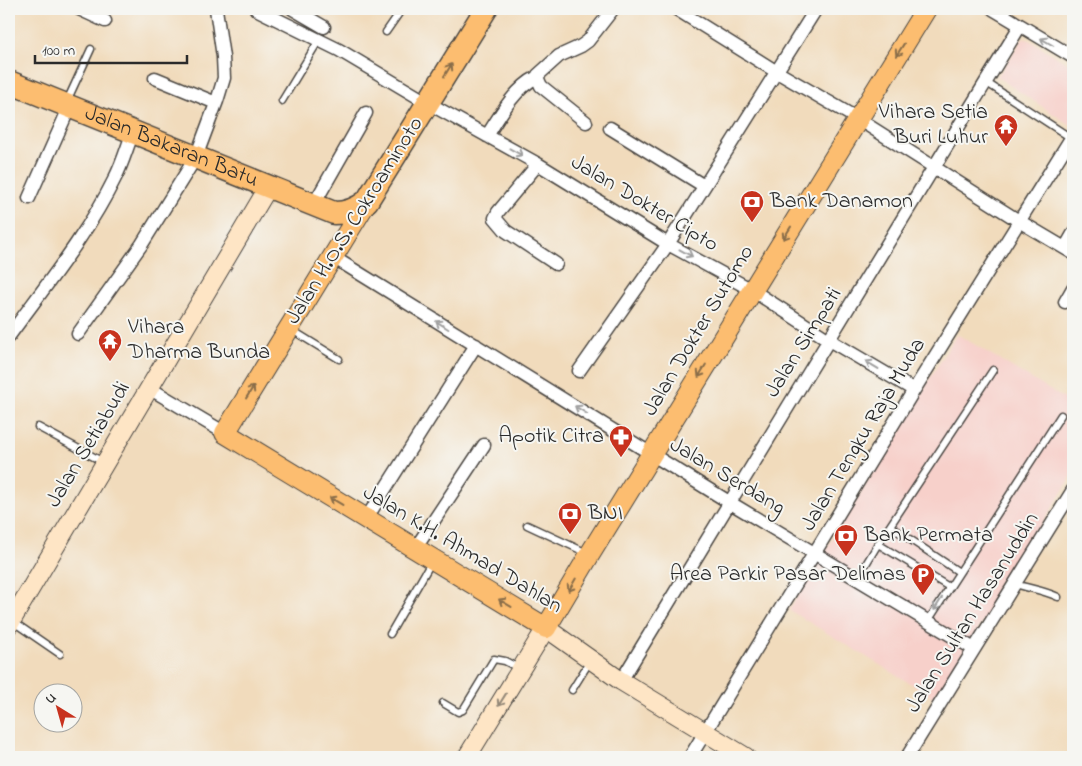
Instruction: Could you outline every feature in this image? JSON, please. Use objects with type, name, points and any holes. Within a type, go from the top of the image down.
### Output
[{"type":"highway","name":"Jalan H.O.S. Cokroaminoto","points":[[367,201],[486,9]]},
{"type":"highway","name":"Jalan Bakaran Batu","points":[[9,84],[68,105],[334,213]]},
{"type":"highway","points":[[334,213],[351,211],[359,208],[367,201]]},
{"type":"main road","name":"Jalan Dokter Sutomo","points":[[546,628],[926,9]]},
{"type":"main road","name":"Jalan H.O.S. Cokroaminoto","points":[[225,433],[367,201]]},
{"type":"main road","points":[[334,213],[342,227],[344,236],[337,251]]},
{"type":"main road","name":"Jalan K.H. Ahmad Dahlan","points":[[225,433],[546,628]]},
{"type":"street","points":[[79,9],[105,21]]},
{"type":"street","points":[[78,334],[142,244],[196,157],[224,78],[216,9]]},
{"type":"street","name":"Jalan Dokter Cipto","points":[[256,9],[339,50],[428,103],[538,164],[668,244],[752,290],[829,340],[914,390]]},
{"type":"street","points":[[293,9],[324,26]]},
{"type":"street","points":[[487,136],[515,96],[526,84],[537,77],[559,56],[581,46],[588,40],[613,9]]},
{"type":"street","points":[[676,9],[695,14],[777,72],[858,119],[1019,222],[1069,250],[1073,234]]},
{"type":"street","points":[[579,372],[668,244],[816,9]]},
{"type":"street","points":[[992,9],[1073,57]]},
{"type":"street","name":"Jalan Simpati","points":[[621,681],[1020,26]]},
{"type":"street","points":[[537,77],[541,86],[586,122]]},
{"type":"street","points":[[155,78],[216,103]]},
{"type":"street","points":[[29,198],[68,105]]},
{"type":"street","points":[[314,204],[366,113]]},
{"type":"street","points":[[610,128],[704,186]]},
{"type":"street","points":[[9,336],[80,240],[116,176],[132,132]]},
{"type":"street","name":"Jalan Tengku Raja Muda","points":[[690,757],[1072,136]]},
{"type":"street","points":[[538,164],[495,218],[506,231],[556,264]]},
{"type":"street","name":"Jalan Setiabudi","points":[[10,622],[269,186]]},
{"type":"street","name":"Jalan Serdang","points":[[337,251],[476,345],[729,502],[974,649]]},
{"type":"street","points":[[1065,302],[1073,288]]},
{"type":"street","points":[[366,519],[476,345]]},
{"type":"street","name":"Jalan K.H. Ahmad Dahlan","points":[[150,388],[225,433]]},
{"type":"street","points":[[415,549],[484,445]]},
{"type":"street","name":"Jalan Sultan Hasanuddin","points":[[907,757],[1073,490]]},
{"type":"street","points":[[467,757],[546,628]]},
{"type":"street","name":"Jalan K.H. Ahmad Dahlan","points":[[546,628],[621,681],[705,734],[746,757]]},
{"type":"lane","points":[[386,32],[402,9]]},
{"type":"lane","points":[[282,101],[319,40]]},
{"type":"lane","points":[[68,105],[91,49]]},
{"type":"lane","points":[[986,83],[1072,136]]},
{"type":"lane","points":[[289,328],[339,359]]},
{"type":"lane","points":[[857,579],[993,370]]},
{"type":"lane","points":[[928,621],[1061,415]]},
{"type":"lane","points":[[38,427],[105,464]]},
{"type":"lane","points":[[527,525],[590,554]]},
{"type":"lane","points":[[890,526],[959,572]]},
{"type":"lane","points":[[878,544],[949,587]]},
{"type":"lane","points":[[390,634],[433,560]]},
{"type":"lane","points":[[1014,584],[1030,589],[1041,589],[1058,597]]},
{"type":"lane","points":[[10,622],[60,654]]},
{"type":"lane","points":[[443,702],[454,711],[461,712],[494,659],[505,661],[521,670]]},
{"type":"lane","points":[[572,690],[591,660]]},
{"type":"shaded area","points":[[1024,37],[1073,67],[1073,120],[1070,125],[997,77]]},
{"type":"shaded area","points":[[957,334],[1073,404],[1073,474],[936,699],[789,610]]},
{"type":"place","name":"Vihara Setia Buri Luhur","points":[[1006,147]]},
{"type":"place","name":"Bank Danamon","points":[[752,223]]},
{"type":"place","name":"Vihara Dharma Bunda","points":[[110,362]]},
{"type":"place","name":"Apotik Citra","points":[[621,458]]},
{"type":"place","name":"BNI","points":[[570,535]]},
{"type":"place","name":"Bank Permata","points":[[846,557]]},
{"type":"place","name":"Area Parkir Pasar Delimas","points":[[923,596]]}]
